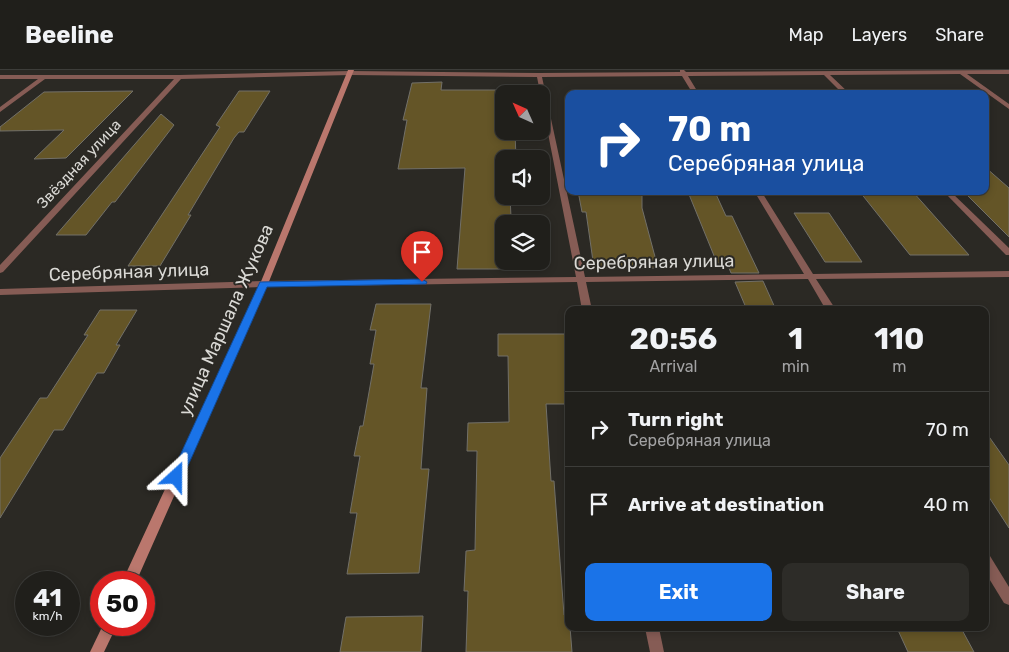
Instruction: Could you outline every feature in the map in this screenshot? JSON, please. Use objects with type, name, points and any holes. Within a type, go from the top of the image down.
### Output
[{"type":"main road","name":"улица Маршала Жукова","points":[[134,571],[264,284],[351,72]]},
{"type":"main road","points":[[97,652],[105,636]]},
{"type":"street","points":[[0,110],[52,70]]},
{"type":"street","points":[[959,71],[985,90]]},
{"type":"street","points":[[0,77],[179,76],[351,72],[539,76],[683,72],[1009,72]]},
{"type":"street","points":[[683,72],[694,90]]},
{"type":"street","points":[[824,72],[843,90]]},
{"type":"street","name":"Звёздная улица","points":[[0,270],[179,76]]},
{"type":"street","points":[[539,76],[586,306]]},
{"type":"street","points":[[989,93],[1009,107]]},
{"type":"street","points":[[759,195],[828,306]]},
{"type":"street","points":[[950,195],[1009,254]]},
{"type":"street","name":"Серебряная улица","points":[[0,292],[264,284],[1009,274]]},
{"type":"street","points":[[989,566],[1009,599]]},
{"type":"street","points":[[653,631],[657,652]]},
{"type":"building","points":[[442,82],[441,90],[495,90],[495,140],[515,140],[516,150],[495,150],[495,205],[510,205],[511,215],[495,215],[495,269],[457,269],[465,168],[398,169],[407,120],[403,120],[412,83]]},
{"type":"building","points":[[133,91],[66,158],[34,159],[64,130],[0,131],[0,127],[44,92]]},
{"type":"building","points":[[239,91],[270,91],[244,132],[239,132],[234,138],[160,266],[128,266],[220,127],[216,125]]},
{"type":"building","points":[[161,114],[174,125],[115,202],[112,202],[86,235],[56,235]]},
{"type":"building","points":[[989,170],[1009,188],[1009,237],[967,195],[989,195]]},
{"type":"building","points":[[579,195],[642,195],[642,208],[658,268],[594,268],[586,212],[582,212]]},
{"type":"building","points":[[689,195],[716,195],[726,216],[732,216],[759,273],[731,273],[727,263],[717,263]]},
{"type":"building","points":[[862,195],[916,195],[969,255],[910,255]]},
{"type":"building","points":[[794,213],[829,213],[862,262],[825,262]]},
{"type":"building","points":[[763,281],[774,306],[745,306],[735,282]]},
{"type":"building","points":[[376,304],[431,304],[421,388],[427,388],[421,469],[429,469],[419,573],[347,574],[357,513],[350,513],[360,456],[354,456],[360,426],[363,426],[374,364],[370,364],[376,330],[370,330]]},
{"type":"building","points":[[100,310],[137,310],[116,345],[120,345],[104,373],[97,373],[63,430],[54,430],[0,518],[0,458],[40,398],[47,398],[88,335],[84,335]]},
{"type":"building","points":[[498,334],[565,334],[565,404],[546,404],[551,481],[554,481],[565,631],[570,631],[572,652],[466,652],[468,591],[464,591],[466,551],[475,550],[477,451],[467,451],[468,423],[509,422],[508,356],[498,356]]},
{"type":"building","points":[[989,437],[1009,465],[1009,528],[989,497]]},
{"type":"building","points":[[423,616],[421,652],[340,652],[346,617]]},
{"type":"building","points":[[898,631],[963,631],[974,652],[908,652]]},
{"type":"route","points":[[176,477],[264,284],[422,282]]}]
